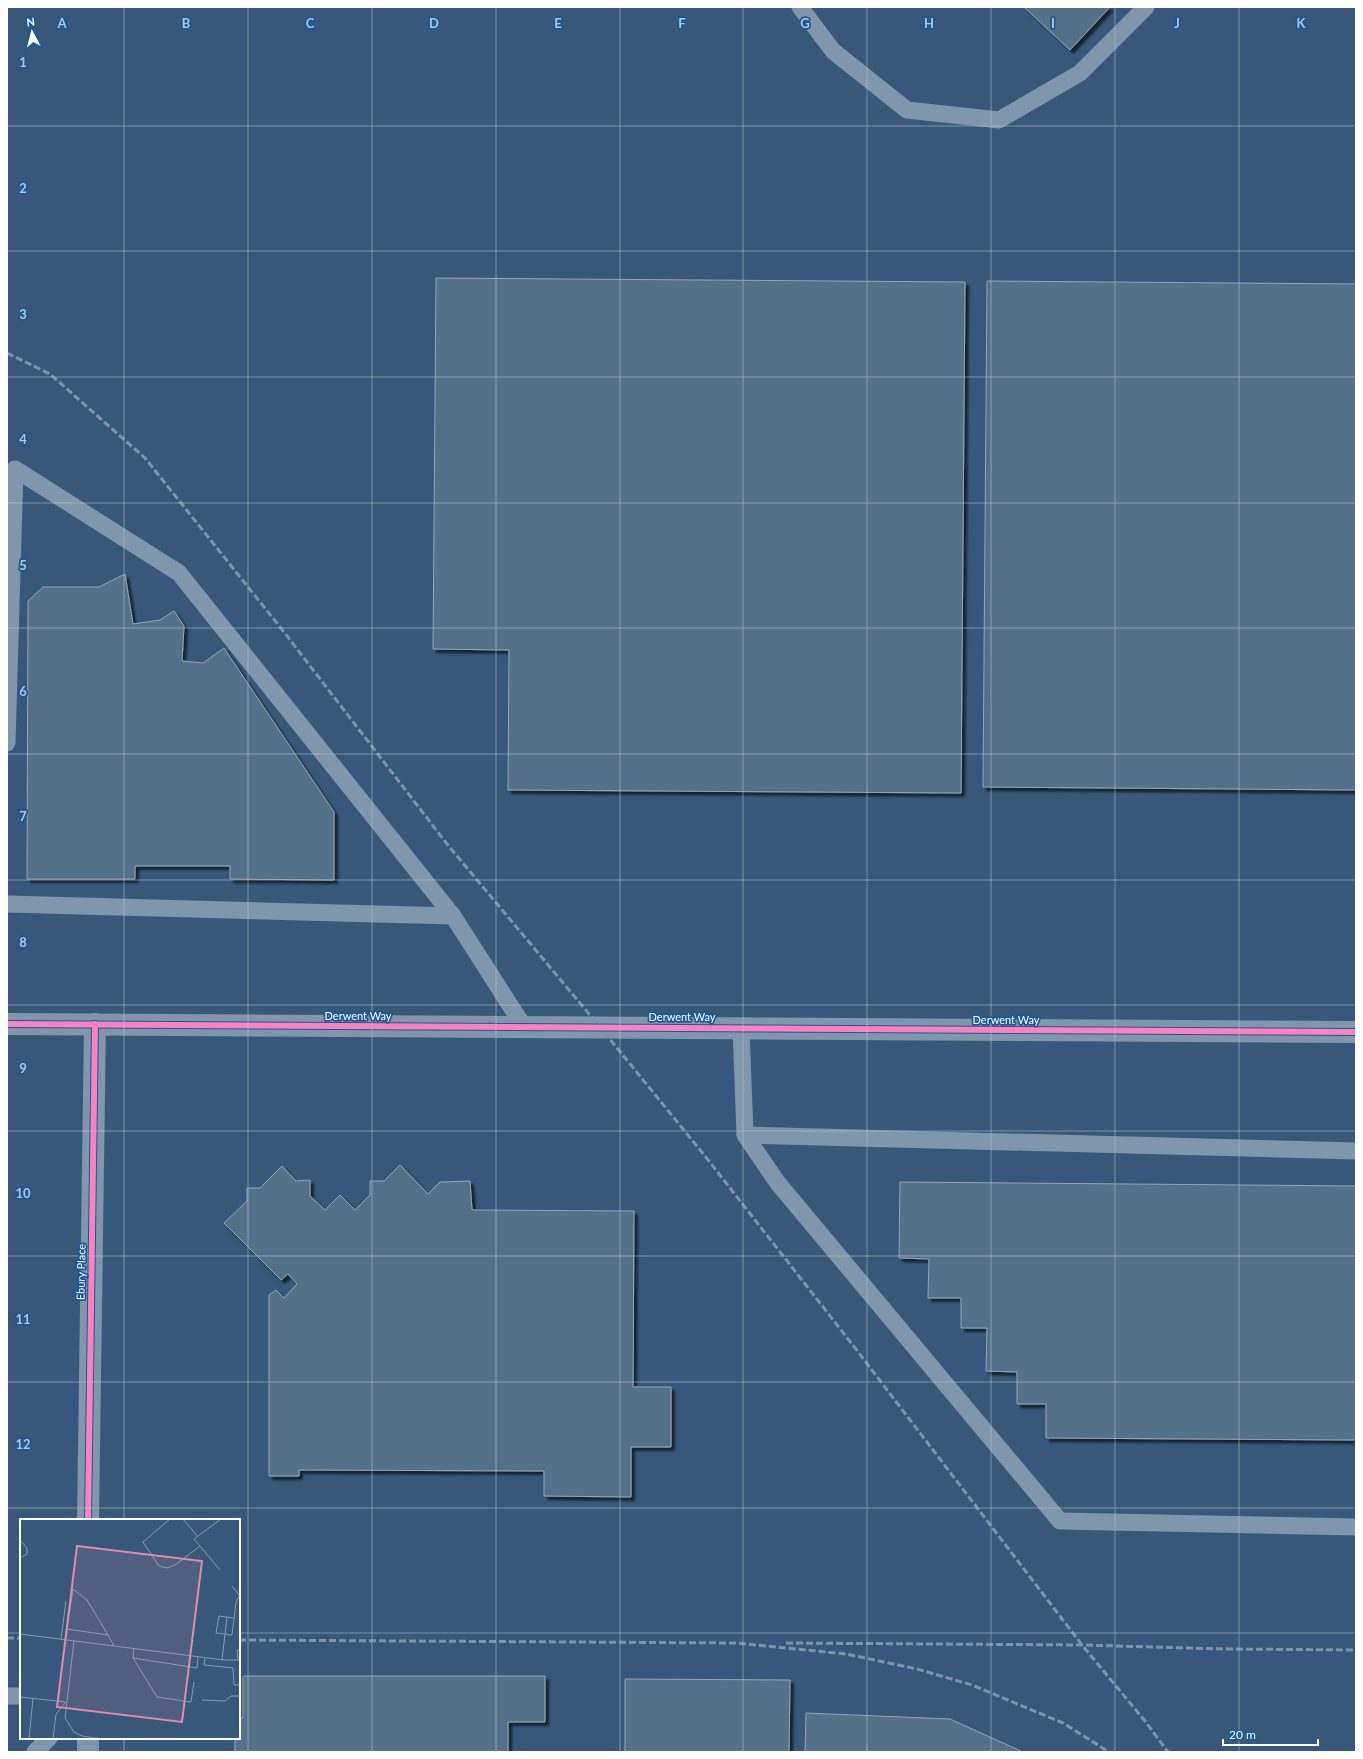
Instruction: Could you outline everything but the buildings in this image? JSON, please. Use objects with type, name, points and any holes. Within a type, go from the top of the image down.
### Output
[{"type":"street","name":"Derwent Way","points":[[7,1024],[1356,1032]]},
{"type":"street","name":"Ebury Place","points":[[88,1519],[95,1024]]},
{"type":"street","points":[[88,1739],[88,1752]]},
{"type":"lane","points":[[800,7],[833,51],[907,110],[999,120],[1080,72],[1146,7]]},
{"type":"lane","points":[[7,743],[16,469],[178,573],[453,916],[524,1027]]},
{"type":"lane","points":[[7,904],[453,916]]},
{"type":"lane","points":[[741,1028],[745,1135],[777,1182],[1060,1521],[1356,1527]]},
{"type":"lane","points":[[745,1135],[1356,1151]]},
{"type":"lane","points":[[7,1696],[20,1696]]},
{"type":"lane","points":[[35,1752],[47,1739]]},
{"type":"railway","points":[[7,353],[50,374],[145,458],[284,632],[447,844],[600,1027],[705,1156],[852,1344],[1082,1645],[1145,1721],[1168,1752]]},
{"type":"railway","points":[[7,1638],[20,1638]]},
{"type":"railway","points":[[240,1640],[737,1643],[846,1654],[917,1669],[972,1685],[1063,1723],[1109,1752]]},
{"type":"railway","points":[[786,1643],[1082,1645],[1224,1649],[1356,1650]]},
{"type":"cycle path","points":[[7,1024],[1356,1032]]},
{"type":"cycle path","points":[[88,1519],[95,1024]]}]
